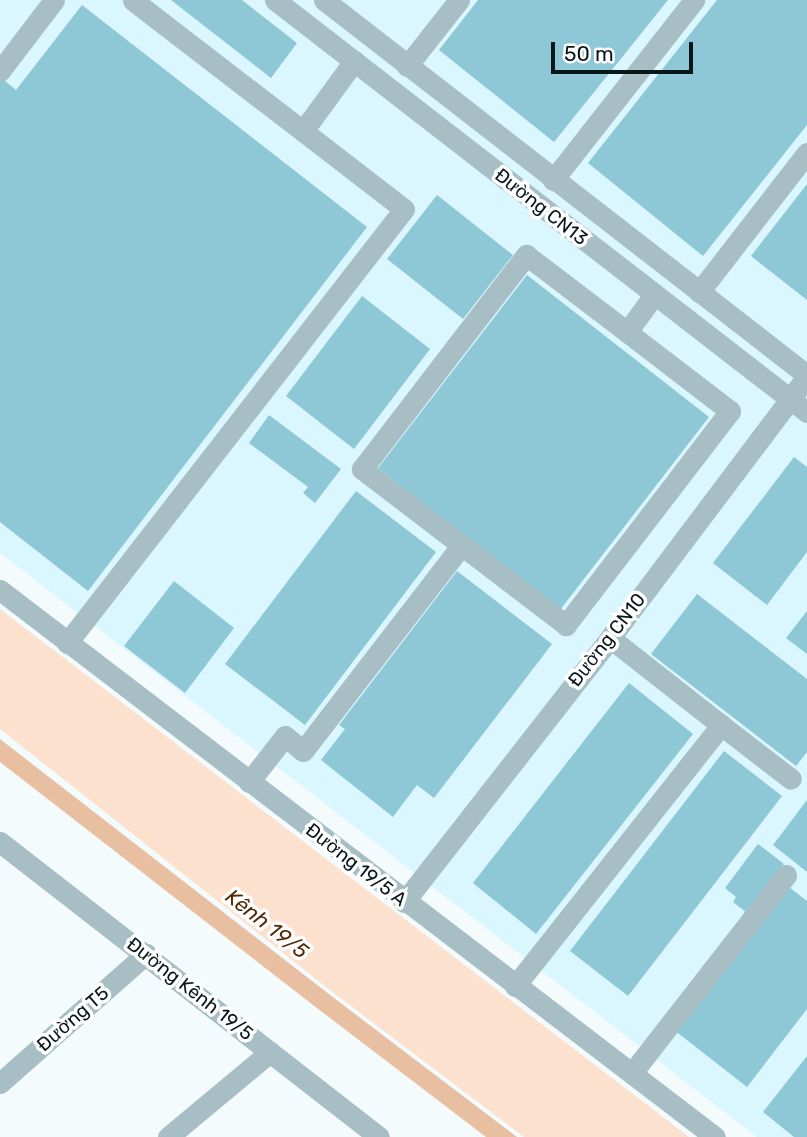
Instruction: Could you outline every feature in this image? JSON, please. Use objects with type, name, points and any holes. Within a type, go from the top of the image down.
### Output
[{"type":"street","points":[[0,71],[54,0]]},
{"type":"street","points":[[67,643],[404,209],[132,0]]},
{"type":"street","name":"Đường CN13","points":[[324,0],[807,376]]},
{"type":"street","points":[[407,66],[458,0]]},
{"type":"street","points":[[553,180],[694,0]]},
{"type":"street","name":"Đường CN13","points":[[279,1],[798,406]]},
{"type":"street","points":[[303,131],[354,61]]},
{"type":"street","points":[[699,292],[807,153]]},
{"type":"street","points":[[526,255],[627,332],[730,411],[566,625],[362,469],[526,255]]},
{"type":"street","points":[[627,332],[654,295]]},
{"type":"street","name":"Đường CN10","points":[[404,902],[610,638],[798,406],[807,376]]},
{"type":"street","points":[[248,782],[285,736],[303,751],[461,546]]},
{"type":"street","name":"Đường 19/5 A","points":[[0,590],[404,902],[715,1137]]},
{"type":"street","points":[[610,638],[791,779]]},
{"type":"street","points":[[516,986],[722,725]]},
{"type":"street","name":"Đường Kênh 19/5","points":[[0,842],[379,1137]]},
{"type":"street","points":[[632,1073],[786,875]]},
{"type":"street","name":"Đường T5","points":[[0,1083],[146,954]]},
{"type":"street","points":[[168,1137],[270,1052]]},
{"type":"shaded area","points":[[0,0],[807,0],[807,1137],[757,1137],[0,553]]},
{"type":"shaded area","points":[[0,609],[689,1137],[524,1137],[335,994],[0,729]]},
{"type":"shaded area","points":[[0,739],[517,1137],[486,1137],[313,1005],[0,762]]},
{"type":"building","points":[[171,0],[242,0],[297,43],[271,78]]},
{"type":"building","points":[[478,0],[668,0],[554,142],[439,50]]},
{"type":"building","points":[[717,0],[807,0],[807,125],[703,256],[588,163]]},
{"type":"building","points":[[82,5],[367,227],[88,591],[0,522],[0,77],[16,90]]},
{"type":"building","points":[[807,184],[807,300],[751,256]]},
{"type":"building","points":[[437,195],[513,255],[463,319],[387,259]]},
{"type":"building","points":[[527,275],[709,417],[560,610],[378,468]]},
{"type":"building","points":[[362,296],[430,349],[354,449],[286,396]]},
{"type":"building","points":[[269,415],[341,469],[315,503],[303,493],[308,487],[249,443]]},
{"type":"building","points":[[794,457],[807,467],[807,552],[767,605],[713,563]]},
{"type":"building","points":[[356,491],[436,552],[305,725],[225,664]]},
{"type":"building","points":[[457,571],[552,644],[434,798],[417,785],[393,817],[321,760],[345,729],[339,725]]},
{"type":"building","points":[[174,581],[234,628],[185,693],[124,646]]},
{"type":"building","points":[[697,594],[807,679],[807,752],[796,766],[651,654]]},
{"type":"building","points":[[807,611],[807,654],[786,638]]},
{"type":"building","points":[[629,683],[693,734],[536,934],[473,883]]},
{"type":"building","points":[[724,751],[782,796],[628,996],[570,951]]},
{"type":"building","points":[[807,800],[807,872],[773,845]]},
{"type":"building","points":[[758,844],[784,864],[747,913],[733,902],[736,897],[725,888]]},
{"type":"building","points":[[785,884],[807,901],[807,1009],[747,1087],[674,1030]]},
{"type":"building","points":[[807,1056],[807,1137],[794,1137],[763,1112]]},
{"type":"water label","name":"Kênh 19/5","points":[[267,924]]}]
